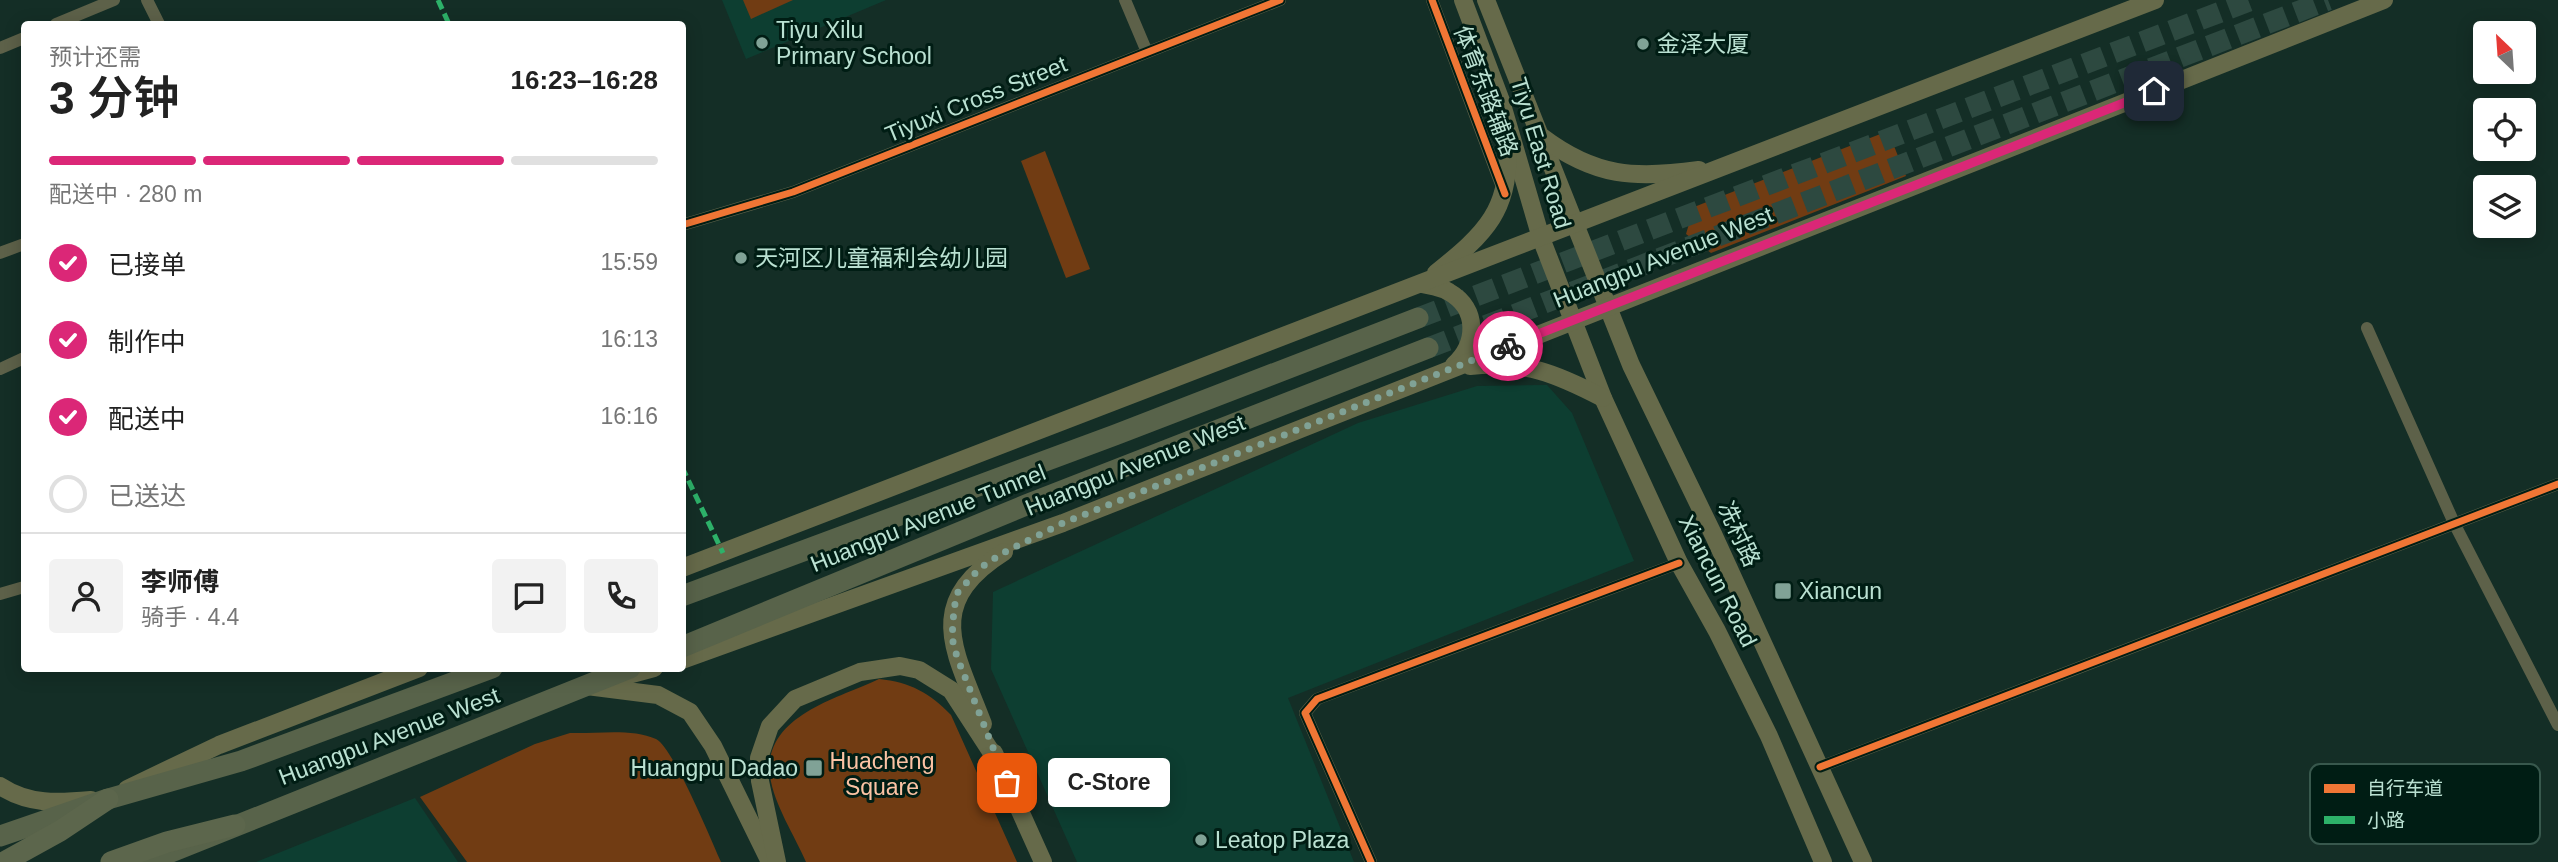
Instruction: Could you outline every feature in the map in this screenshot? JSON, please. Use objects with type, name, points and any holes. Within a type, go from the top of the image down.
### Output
[{"type":"highway","points":[[4,862],[60,831],[108,799]]},
{"type":"highway","points":[[111,862],[167,842],[235,825]]},
{"type":"main road","name":"Tiyu East Road","points":[[1463,0],[1501,101],[1541,238],[1575,320]]},
{"type":"main road","name":"Tiyu East Road","points":[[1486,0],[1576,225]]},
{"type":"main road","points":[[686,566],[2155,0]]},
{"type":"main road","name":"Huangpu Avenue West","points":[[686,659],[1063,523],[2384,0]]},
{"type":"main road","points":[[1422,284],[1477,238],[1505,194],[1508,162],[1501,101]]},
{"type":"main road","points":[[1542,137],[1566,155],[1594,167],[1633,176],[1663,176],[1730,166]]},
{"type":"main road","name":"冼村路","points":[[1576,225],[1631,365],[1863,862]]},
{"type":"main road","points":[[1422,284],[1448,291],[1459,300],[1468,315],[1471,343],[1467,353],[1450,369]]},
{"type":"main road","name":"Huangpu Avenue Tunnel","points":[[686,595],[1102,440],[1418,318]]},
{"type":"main road","name":"Xiancun Road","points":[[1575,320],[1603,398],[1679,562],[1727,650],[1824,862]]},
{"type":"main road","name":"Huangpu Avenue Tunnel","points":[[686,645],[1026,505],[1428,348]]},
{"type":"main road","points":[[1450,369],[1481,365],[1521,366],[1557,374],[1603,398]]},
{"type":"main road","points":[[1043,862],[999,764],[955,648],[954,608],[958,592],[980,568],[1003,553],[1063,523]]},
{"type":"main road","points":[[777,862],[760,781],[759,758],[769,726],[795,699],[860,672],[900,666],[919,670],[936,678],[951,691],[999,764]]},
{"type":"main road","points":[[0,786],[33,801],[53,803],[108,799],[211,748],[409,672]]},
{"type":"main road","points":[[0,836],[108,799],[242,761],[481,672]]},
{"type":"main road","points":[[587,686],[620,672]]},
{"type":"main road","name":"Huangpu Avenue West","points":[[146,862],[587,686],[639,672]]},
{"type":"main road","points":[[587,686],[658,695],[690,712],[713,746],[770,862]]},
{"type":"street","points":[[62,21],[114,0]]},
{"type":"street","points":[[147,0],[158,21]]},
{"type":"street","points":[[1125,0],[1147,52]]},
{"type":"street","name":"Tiyuxi Cross Street","points":[[686,224],[793,192],[1280,0]]},
{"type":"street","name":"体育东路辅路","points":[[1432,0],[1505,194]]},
{"type":"street","points":[[0,48],[21,39]]},
{"type":"street","points":[[0,253],[21,245]]},
{"type":"street","points":[[2367,328],[2454,523],[2558,725]]},
{"type":"street","points":[[0,369],[21,359]]},
{"type":"street","points":[[1820,767],[2558,484]]},
{"type":"street","points":[[1371,862],[1305,713],[1317,699],[1679,562]]},
{"type":"street","points":[[0,594],[21,588]]},
{"type":"shaded area","name":"Tiyu Xilu Primary School","points":[[722,0],[886,0],[746,59]]},
{"type":"shaded area","points":[[1547,385],[1572,413],[1634,561],[1288,698],[1354,862],[1077,862],[991,669],[993,592],[1358,423],[1477,386]]},
{"type":"shaded area","points":[[415,798],[458,862],[256,862]]},
{"type":"green space","points":[[743,0],[793,0],[751,19]]},
{"type":"green space","points":[[1888,131],[1906,176],[1711,253],[1686,234],[1694,207]]},
{"type":"green space","points":[[1045,151],[1090,269],[1066,278],[1021,161]]},
{"type":"green space","name":"Huacheng Square","points":[[879,679],[919,690],[951,715],[1017,862],[806,862],[772,787],[771,755],[778,738],[806,712]]},
{"type":"green space","points":[[570,733],[625,733],[656,739],[672,758],[721,862],[467,862],[420,797],[535,744]]},
{"type":"tunnel","points":[[1418,318],[2252,0]]},
{"type":"tunnel","points":[[1428,348],[2328,0]]},
{"type":"marked path","points":[[438,0],[448,21]]},
{"type":"marked path","points":[[686,475],[723,553]]},
{"type":"cycle path","points":[[686,224],[793,192],[1280,0]]},
{"type":"cycle path","points":[[1432,0],[1505,194]]},
{"type":"cycle path","points":[[1820,767],[2558,484]]},
{"type":"cycle path","points":[[1371,862],[1305,713],[1317,699],[1679,563]]},
{"type":"way so far","points":[[1007,783],[952,638],[958,592],[967,579],[1003,553],[1063,523],[1508,346]]},
{"type":"place","name":"Tiyu Xilu Primary School","points":[[762,43]]},
{"type":"place","name":"金泽大厦","points":[[1643,44]]},
{"type":"place","name":"天河区儿童福利会幼儿园","points":[[741,258]]},
{"type":"place","name":"Xiancun","points":[[1783,591]]},
{"type":"place","name":"Huangpu Dadao","points":[[814,768]]},
{"type":"place","name":"C-Store","points":[[1007,783]]},
{"type":"place","name":"Leatop Plaza","points":[[1201,840]]},
{"type":"route","points":[[1508,346],[2154,91]]}]
